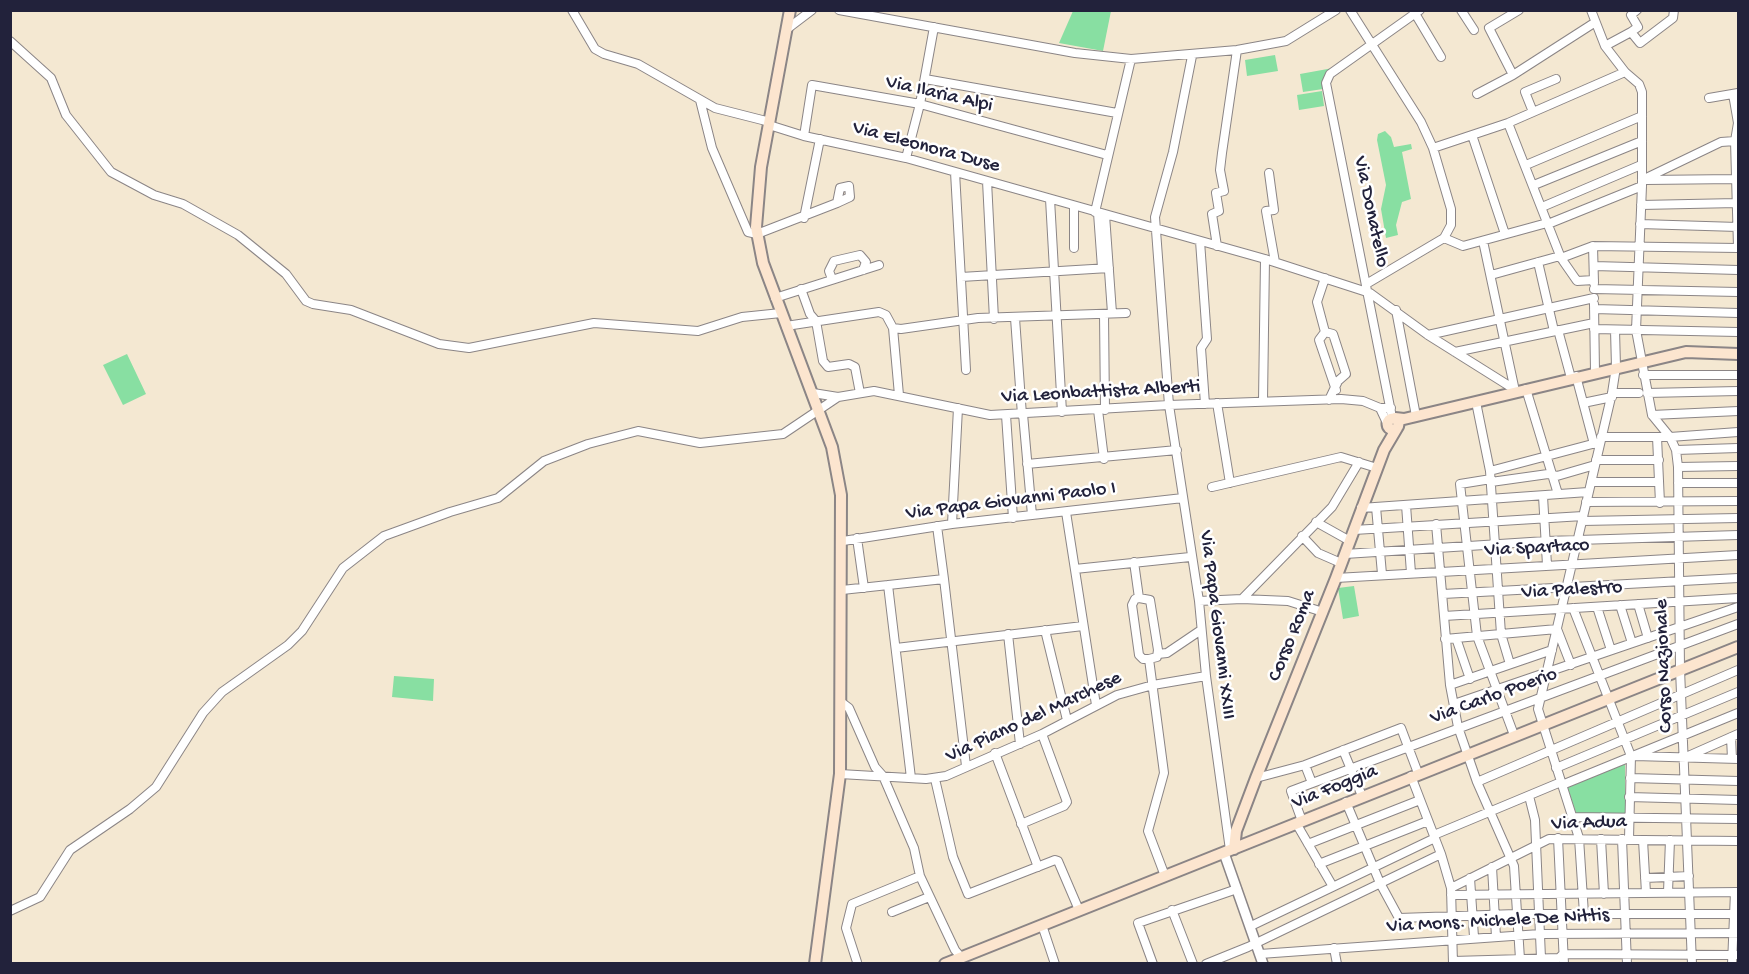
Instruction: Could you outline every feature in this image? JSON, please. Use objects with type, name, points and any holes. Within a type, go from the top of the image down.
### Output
[{"type":"main road","points":[[790,10],[757,196],[757,234],[762,260],[813,393],[838,472],[843,541],[840,774],[815,963]]},
{"type":"main road","points":[[1392,423],[1519,390],[1686,352],[1738,354]]},
{"type":"main road","name":"Corso Roma","points":[[1229,851],[1336,578],[1392,423]]},
{"type":"main road","name":"Via Foggia","points":[[945,963],[963,960],[1042,925],[1414,774],[1738,647]]},
{"type":"street","name":"Via Eleonora Duse","points":[[572,10],[595,48],[604,54],[638,64],[661,75],[715,108],[769,123],[804,136],[906,158],[987,180],[1265,259],[1370,293],[1428,335],[1519,390]]},
{"type":"street","points":[[786,31],[812,10]]},
{"type":"street","points":[[839,10],[1075,53],[1131,59],[1192,56],[1286,41],[1336,10]]},
{"type":"street","points":[[1350,10],[1421,122],[1433,148],[1451,209],[1451,225],[1444,238],[1368,283]]},
{"type":"street","points":[[1461,10],[1474,30]]},
{"type":"street","points":[[1590,10],[1605,46],[1625,72],[1639,84],[1642,92],[1642,183],[1637,246],[1636,330],[1643,362],[1643,375],[1738,375]]},
{"type":"street","points":[[1605,46],[1638,27],[1632,15],[1637,10]]},
{"type":"street","points":[[1632,32],[1640,43],[1674,18],[1674,10]]},
{"type":"street","points":[[1372,44],[1416,12],[1441,57]]},
{"type":"street","points":[[1513,12],[1489,28],[1514,75]]},
{"type":"street","points":[[1477,94],[1514,75],[1594,22]]},
{"type":"street","points":[[906,158],[920,104],[934,27]]},
{"type":"street","points":[[10,41],[51,78],[66,115],[111,172],[140,189],[183,204],[238,235],[286,274],[306,301],[313,304],[351,310],[440,344],[469,348],[594,323],[698,331],[736,318],[781,313]]},
{"type":"street","name":"Via Donatello","points":[[1372,44],[1330,74],[1326,83],[1370,293],[1392,423]]},
{"type":"street","points":[[1217,246],[1212,214],[1219,211],[1216,193],[1224,191],[1221,170],[1237,50]]},
{"type":"street","name":"Via Papa Giovanni XXIII","points":[[1192,56],[1173,152],[1155,217],[1169,405],[1199,601],[1206,676],[1229,851]]},
{"type":"street","points":[[1104,459],[1102,410],[1108,314],[1100,213],[1107,155],[1131,59]]},
{"type":"street","points":[[1433,148],[1508,123],[1582,93],[1625,72]]},
{"type":"street","points":[[925,79],[1117,113]]},
{"type":"street","points":[[1533,112],[1526,92],[1557,79]]},
{"type":"street","name":"Via Ilaria Alpi","points":[[804,136],[812,85],[920,104],[1107,155]]},
{"type":"street","points":[[1491,275],[1561,257],[1593,246],[1738,248],[1736,94],[1709,98]]},
{"type":"street","points":[[700,100],[712,148],[722,176],[748,232],[757,234],[804,218],[837,202]]},
{"type":"street","points":[[1526,165],[1642,116]]},
{"type":"street","points":[[1508,123],[1561,257],[1577,281],[1637,290],[1738,292]]},
{"type":"street","points":[[1472,135],[1505,234]]},
{"type":"street","points":[[804,218],[820,139]]},
{"type":"street","points":[[1534,184],[1642,141]]},
{"type":"street","points":[[1444,238],[1463,246],[1547,223],[1642,183],[1721,142],[1735,141]]},
{"type":"street","points":[[1542,207],[1641,165]]},
{"type":"street","points":[[955,172],[966,370]]},
{"type":"street","points":[[1269,174],[1275,210],[1266,211],[1275,262]]},
{"type":"street","points":[[1642,183],[1736,179]]},
{"type":"street","points":[[987,180],[994,319]]},
{"type":"street","points":[[1050,199],[1062,412]]},
{"type":"street","points":[[1641,205],[1737,203]]},
{"type":"street","points":[[1074,206],[1074,248]]},
{"type":"street","points":[[1640,224],[1738,227]]},
{"type":"street","points":[[1200,241],[1207,339],[1202,348],[1205,404]]},
{"type":"street","points":[[1483,241],[1503,341],[1558,494]]},
{"type":"street","points":[[1593,246],[1595,372]]},
{"type":"street","points":[[832,279],[829,271],[834,261],[860,255],[866,262],[863,270]]},
{"type":"street","points":[[1263,401],[1265,259]]},
{"type":"street","points":[[1538,262],[1548,308],[1598,441]]},
{"type":"street","points":[[775,298],[879,264]]},
{"type":"street","points":[[1594,266],[1738,270]]},
{"type":"street","points":[[961,277],[1105,268]]},
{"type":"street","points":[[1325,278],[1317,302],[1325,332]]},
{"type":"street","points":[[801,289],[810,314],[816,321],[823,361],[828,367],[849,364],[855,368],[860,393]]},
{"type":"street","points":[[1428,335],[1594,298]]},
{"type":"street","points":[[1594,309],[1738,313]]},
{"type":"street","points":[[1396,310],[1416,416]]},
{"type":"street","points":[[786,326],[879,312],[886,315],[893,328],[899,394]]},
{"type":"street","points":[[893,328],[901,329],[963,320],[1126,313]]},
{"type":"street","points":[[1016,318],[1032,515]]},
{"type":"street","points":[[1455,352],[1556,330],[1594,326],[1615,330],[1738,332]]},
{"type":"street","points":[[1584,914],[1579,838],[1538,709],[1543,697],[1598,441],[1612,395],[1616,367],[1615,330]]},
{"type":"street","points":[[1325,332],[1333,334],[1346,374],[1338,381],[1329,400]]},
{"type":"street","points":[[1325,332],[1319,340],[1335,389],[1341,399]]},
{"type":"street","name":"Corso Nazionale","points":[[1643,375],[1643,393],[1652,415],[1670,437],[1676,450],[1678,467],[1680,669],[1686,758],[1692,963]]},
{"type":"street","name":"Via Leonbattista Alberti","points":[[10,911],[40,897],[70,850],[130,809],[156,787],[203,713],[222,692],[288,645],[302,631],[343,568],[384,536],[457,509],[498,498],[544,461],[588,444],[638,431],[700,443],[783,434],[838,397],[874,391],[899,394],[986,414],[1006,415],[1169,405],[1341,399],[1363,401],[1380,408],[1392,423]]},
{"type":"street","points":[[1583,403],[1612,395],[1738,391]]},
{"type":"street","points":[[813,393],[838,397]]},
{"type":"street","points":[[1476,402],[1491,477],[1501,634],[1510,664]]},
{"type":"street","points":[[1217,403],[1230,483]]},
{"type":"street","points":[[952,524],[958,408]]},
{"type":"street","points":[[1652,415],[1738,411]]},
{"type":"street","points":[[1006,415],[1013,518]]},
{"type":"street","points":[[1514,735],[1478,636],[1460,484],[1491,477],[1546,456],[1598,441],[1738,432]]},
{"type":"street","points":[[1657,437],[1660,503]]},
{"type":"street","points":[[1676,450],[1738,448]]},
{"type":"street","points":[[1027,464],[1104,459],[1177,450]]},
{"type":"street","points":[[1212,487],[1341,457],[1377,468]]},
{"type":"street","points":[[1491,477],[1553,475],[1595,462],[1659,460]]},
{"type":"street","points":[[1242,598],[1332,507],[1359,462]]},
{"type":"street","points":[[1678,467],[1738,466]]},
{"type":"street","points":[[1591,482],[1659,482]]},
{"type":"street","points":[[1678,483],[1738,483]]},
{"type":"street","points":[[1361,508],[1492,501],[1588,492]]},
{"type":"street","points":[[1543,496],[1547,565]]},
{"type":"street","name":"Via Papa Giovanni Paolo I","points":[[843,541],[952,524],[1184,498]]},
{"type":"street","points":[[1586,502],[1738,501]]},
{"type":"street","points":[[1406,505],[1411,573]]},
{"type":"street","points":[[1376,507],[1382,574]]},
{"type":"street","points":[[1066,512],[1096,705]]},
{"type":"street","points":[[1354,530],[1436,524],[1493,524],[1544,518],[1738,518]]},
{"type":"street","points":[[1316,522],[1350,541]]},
{"type":"street","points":[[1436,524],[1445,639],[1458,727],[1477,782],[1511,857],[1520,959]]},
{"type":"street","points":[[937,526],[966,766]]},
{"type":"street","points":[[1302,536],[1318,553],[1343,559],[1409,549],[1467,548],[1546,541],[1679,535],[1738,535]]},
{"type":"street","points":[[857,538],[864,588]]},
{"type":"street","name":"Via Spartaco","points":[[1336,578],[1738,555]]},
{"type":"street","points":[[1075,569],[1191,557]]},
{"type":"street","points":[[1134,562],[1139,598]]},
{"type":"street","points":[[1443,594],[1738,578]]},
{"type":"street","points":[[842,590],[944,579]]},
{"type":"street","points":[[888,585],[911,777]]},
{"type":"street","name":"Via Palestro","points":[[1444,616],[1738,597]]},
{"type":"street","points":[[1199,601],[1242,598],[1288,602],[1323,612]]},
{"type":"street","points":[[1158,654],[1150,600],[1135,599],[1132,605],[1139,655],[1143,659],[1167,653],[1201,630]]},
{"type":"street","points":[[1638,604],[1648,638]]},
{"type":"street","points":[[1620,605],[1632,643]]},
{"type":"street","points":[[1597,607],[1611,650]]},
{"type":"street","points":[[1454,704],[1738,607]]},
{"type":"street","points":[[1573,608],[1607,700],[1631,756],[1626,839],[1627,963]]},
{"type":"street","name":"Via Carlo Poerio","points":[[1299,822],[1291,791],[1738,624]]},
{"type":"street","points":[[896,648],[1083,626]]},
{"type":"street","points":[[1445,639],[1557,629]]},
{"type":"street","points":[[1557,629],[1571,665]]},
{"type":"street","points":[[1045,630],[1067,720]]},
{"type":"street","points":[[1008,634],[1020,744]]},
{"type":"street","points":[[1456,638],[1470,679]]},
{"type":"street","points":[[1450,685],[1552,650]]},
{"type":"street","points":[[1149,659],[1164,773],[1148,831],[1165,876]]},
{"type":"street","points":[[1477,782],[1738,670]]},
{"type":"street","name":"Via Piano del Marchese","points":[[840,774],[935,779],[1042,734],[1117,695],[1153,685],[1206,676]]},
{"type":"street","points":[[1556,768],[1738,692]]},
{"type":"street","points":[[841,702],[849,708],[875,767],[883,776],[914,848],[920,876],[929,897],[955,950],[963,960]]},
{"type":"street","points":[[1251,926],[1489,811],[1738,713]]},
{"type":"street","points":[[1256,778],[1305,765],[1401,728],[1408,747],[1420,800],[1441,854],[1451,891],[1453,962],[1559,958],[1563,954],[1692,954],[1734,958],[1736,892],[1471,895],[1451,891]]},
{"type":"street","points":[[1021,824],[1064,806],[1067,802],[1042,734]]},
{"type":"street","points":[[1631,756],[1686,758],[1735,759],[1735,735],[1686,758]]},
{"type":"street","points":[[1343,750],[1362,796]]},
{"type":"street","points":[[995,753],[1038,867]]},
{"type":"street","points":[[1305,765],[1312,783]]},
{"type":"street","points":[[1630,778],[1738,782]]},
{"type":"street","points":[[935,779],[953,857],[968,894],[1058,861],[1079,910]]},
{"type":"street","points":[[1529,796],[1535,820],[1537,844],[1541,958]]},
{"type":"street","points":[[1629,797],[1738,800]]},
{"type":"street","points":[[1308,844],[1420,800]]},
{"type":"street","points":[[1346,802],[1380,883],[1399,918],[1452,918],[1516,914],[1736,914]]},
{"type":"street","points":[[1572,817],[1738,819]]},
{"type":"street","points":[[1319,864],[1428,821]]},
{"type":"street","points":[[1299,822],[1308,844],[1332,885]]},
{"type":"street","points":[[1558,838],[1564,963]]},
{"type":"street","name":"Via Adua","points":[[1451,891],[1470,878],[1537,844],[1558,838],[1738,841]]},
{"type":"street","points":[[1601,839],[1605,894]]},
{"type":"street","points":[[1643,840],[1646,893]]},
{"type":"street","points":[[1668,892],[1670,840]]},
{"type":"street","points":[[1229,851],[1237,889],[1262,959]]},
{"type":"street","points":[[1206,963],[1257,942],[1441,854]]},
{"type":"street","points":[[1491,867],[1496,937]]},
{"type":"street","points":[[857,962],[846,928],[852,904],[920,876]]},
{"type":"street","points":[[1646,878],[1689,876]]},
{"type":"street","points":[[1470,878],[1474,937]]},
{"type":"street","points":[[1153,963],[1138,923],[1237,889]]},
{"type":"street","points":[[892,912],[929,897]]},
{"type":"street","points":[[1172,910],[1193,963]]},
{"type":"street","points":[[1042,925],[1054,963]]},
{"type":"street","name":"Via Mons. Michele De Nittis","points":[[1262,959],[1334,948],[1452,938],[1540,934],[1736,933]]},
{"type":"street","points":[[1334,948],[1336,963]]},
{"type":"green space","points":[[1073,11],[1111,11],[1103,51],[1059,43]]},
{"type":"green space","points":[[1275,55],[1278,71],[1247,76],[1245,60]]},
{"type":"green space","points":[[1333,68],[1323,83],[1323,89],[1303,92],[1300,74]]},
{"type":"green space","points":[[1322,91],[1324,106],[1299,110],[1297,95]]},
{"type":"green space","points":[[1385,131],[1391,137],[1394,147],[1411,144],[1412,149],[1402,152],[1411,199],[1402,202],[1396,225],[1398,235],[1386,238],[1381,209],[1386,185],[1377,140],[1378,134]]},
{"type":"green space","points":[[127,354],[146,394],[123,405],[103,365]]},
{"type":"green space","points":[[1354,586],[1359,616],[1343,619],[1338,588]]},
{"type":"green space","points":[[394,676],[434,679],[433,701],[392,697]]},
{"type":"green space","points":[[1625,764],[1625,813],[1576,813],[1567,786]]}]
